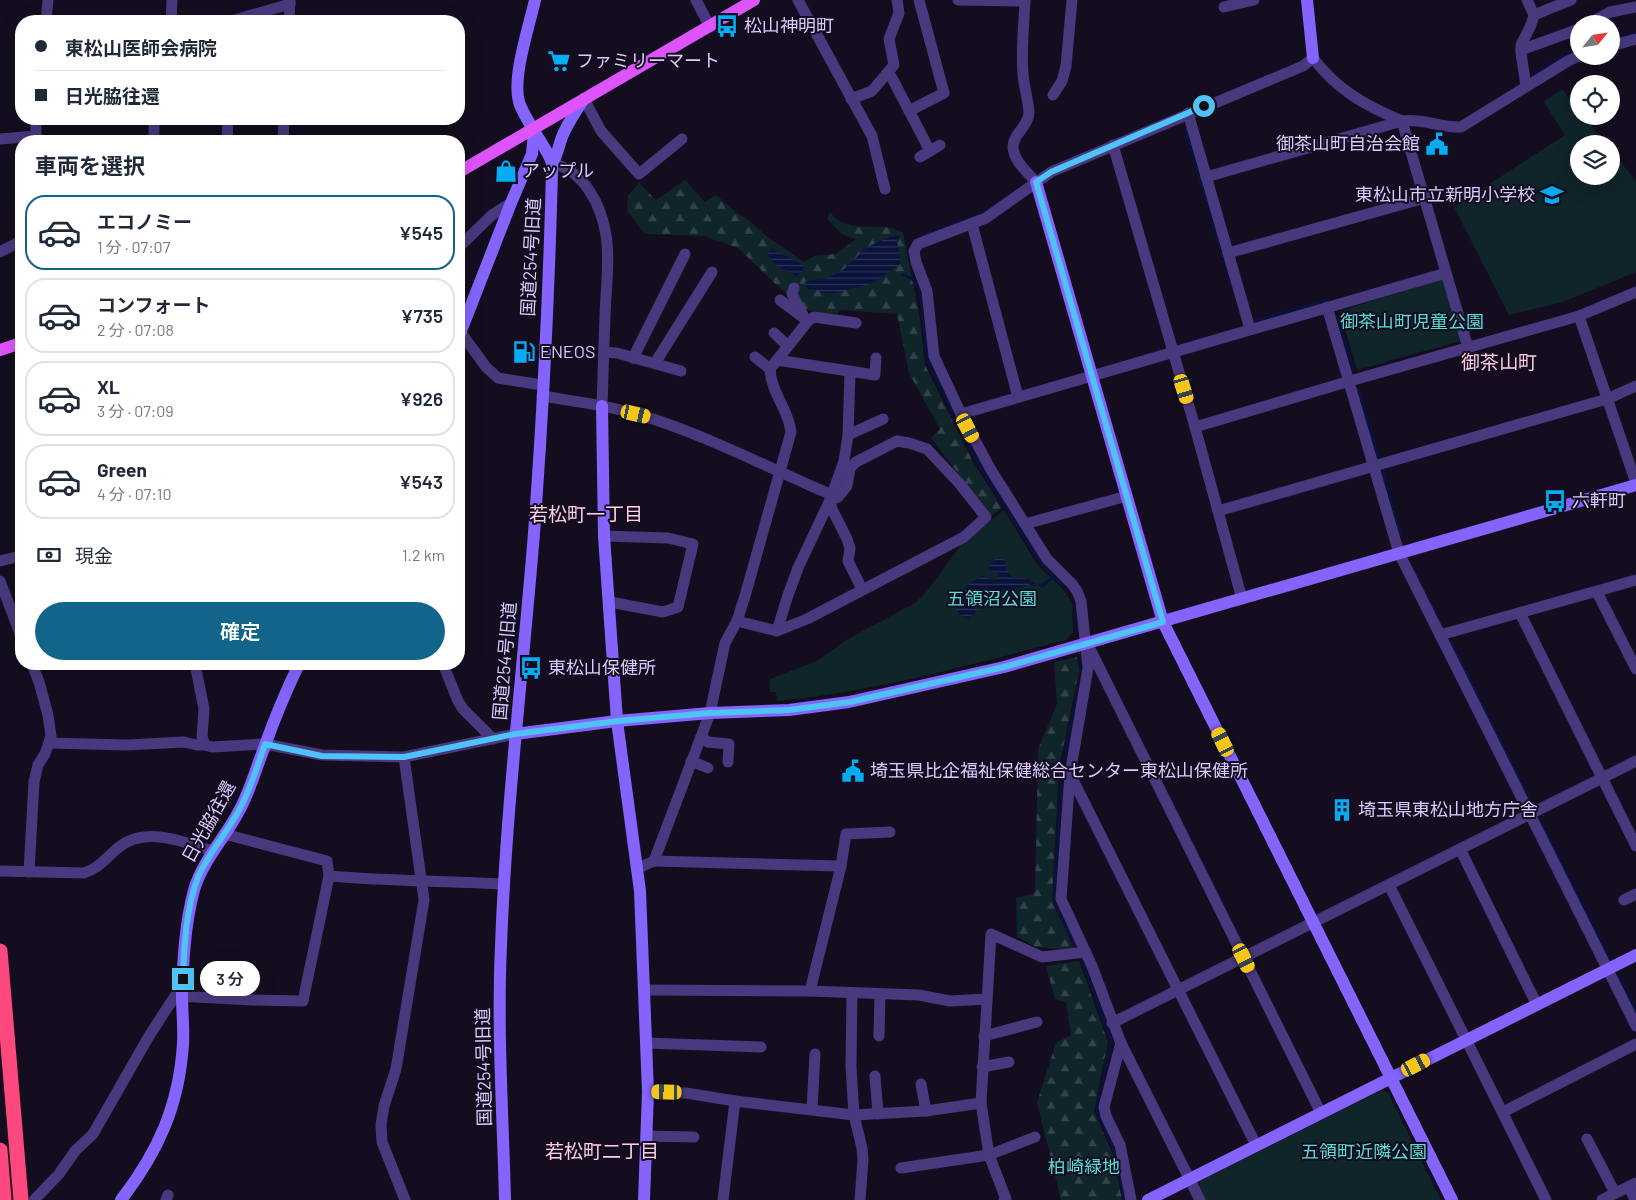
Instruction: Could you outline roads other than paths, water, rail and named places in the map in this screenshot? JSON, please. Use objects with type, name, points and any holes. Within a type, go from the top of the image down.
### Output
[{"type":"highway","points":[[0,951],[21,1200]]},
{"type":"highway","points":[[0,1150],[4,1200]]},
{"type":"main road","points":[[465,169],[754,0]]},
{"type":"main road","points":[[0,350],[15,345]]},
{"type":"street","points":[[47,15],[48,0]]},
{"type":"street","points":[[171,15],[172,0]]},
{"type":"street","name":"国道254号旧道","points":[[505,1200],[500,1014],[504,884],[515,734],[534,533],[552,163],[520,104],[517,90],[519,71],[535,0]]},
{"type":"street","points":[[696,0],[710,27]]},
{"type":"street","points":[[798,0],[872,136],[885,189]]},
{"type":"street","points":[[851,99],[872,90],[894,65],[889,39],[899,13],[897,0]]},
{"type":"street","points":[[909,111],[944,93],[919,0]]},
{"type":"street","points":[[958,0],[1025,0],[1023,74],[1029,113],[1027,123],[1016,137],[1013,146],[1018,160],[1036,182],[1163,622],[1452,1200]]},
{"type":"street","points":[[1053,95],[1062,81],[1066,66],[1072,0]]},
{"type":"street","points":[[1224,7],[1254,0]]},
{"type":"street","points":[[1307,0],[1313,58],[1325,74],[1346,92],[1376,110],[1402,121]]},
{"type":"street","points":[[1526,86],[1521,44],[1534,15],[1527,0]]},
{"type":"street","points":[[1534,15],[1571,0]]},
{"type":"street","points":[[1604,15],[1610,12],[1636,7],[1634,0]]},
{"type":"street","points":[[250,15],[290,2],[289,15]]},
{"type":"street","points":[[1521,50],[1570,31]]},
{"type":"street","points":[[1620,43],[1636,39]]},
{"type":"street","points":[[1200,1200],[1121,1043],[1086,952],[1061,899],[1070,774],[1088,668],[1081,601],[1077,591],[1047,559],[991,470],[961,414],[934,356],[927,291],[914,251],[918,244],[986,218],[1051,172],[1303,66],[1313,58]]},
{"type":"street","points":[[1206,177],[1412,119],[1450,128],[1462,127],[1570,60]]},
{"type":"street","points":[[887,73],[892,78],[930,151]]},
{"type":"street","points":[[584,99],[601,131],[639,174],[682,139]]},
{"type":"street","points":[[584,99],[568,125],[556,158],[552,163],[563,166],[580,179],[593,196],[607,237],[602,406],[604,536],[618,721],[640,891],[648,1092],[644,1200]]},
{"type":"street","points":[[1188,113],[1250,329]]},
{"type":"street","points":[[1402,121],[1468,348]]},
{"type":"street","points":[[465,318],[532,154],[534,129]]},
{"type":"street","points":[[0,139],[15,139]]},
{"type":"street","points":[[1113,145],[1195,427],[1242,599]]},
{"type":"street","points":[[1228,254],[1425,198]]},
{"type":"street","points":[[465,241],[492,215],[511,203]]},
{"type":"street","points":[[972,224],[1018,397]]},
{"type":"street","points":[[0,252],[15,244]]},
{"type":"street","points":[[633,358],[685,254]]},
{"type":"street","points":[[655,364],[712,272]]},
{"type":"street","points":[[961,414],[1446,273]]},
{"type":"street","points":[[794,288],[792,294],[806,320]]},
{"type":"street","points":[[1195,427],[1579,316],[1636,292]]},
{"type":"street","points":[[780,300],[806,320]]},
{"type":"street","points":[[1327,307],[1399,553],[1636,1026]]},
{"type":"street","points":[[49,743],[127,745],[184,742],[212,747],[265,744],[322,756],[404,757],[515,734],[618,721],[710,713],[789,710],[850,702],[1004,667],[1636,484],[1579,316]]},
{"type":"street","points":[[654,861],[710,713],[725,643],[737,621],[791,432],[788,419],[773,386],[773,365],[806,320],[814,318],[856,323]]},
{"type":"street","points":[[774,333],[788,346]]},
{"type":"street","points":[[465,341],[486,367],[498,378],[652,418],[779,472],[831,498],[838,497],[847,486],[850,468],[856,462],[897,441],[909,442],[927,449],[986,517],[964,537],[807,619],[777,631],[737,621]]},
{"type":"street","points":[[604,352],[616,353],[681,371]]},
{"type":"street","points":[[755,357],[773,365],[875,375],[876,358]]},
{"type":"street","points":[[777,631],[798,568],[831,498],[844,462],[848,435],[850,372]]},
{"type":"street","points":[[1218,511],[1607,398],[1636,386]]},
{"type":"street","points":[[848,435],[883,419]]},
{"type":"street","points":[[1025,524],[1126,496]]},
{"type":"street","points":[[831,498],[832,509],[850,548],[848,561],[862,590]]},
{"type":"street","points":[[604,536],[668,538],[693,544],[678,607],[663,612],[610,602]]},
{"type":"street","points":[[0,561],[15,557]]},
{"type":"street","points":[[1440,635],[1636,580]]},
{"type":"street","points":[[0,581],[15,620]]},
{"type":"street","points":[[1597,592],[1636,669]]},
{"type":"street","points":[[1520,613],[1636,846]]},
{"type":"street","points":[[1086,643],[1321,1113]]},
{"type":"street","points":[[30,872],[34,782],[38,765],[49,743],[51,728],[34,670]]},
{"type":"street","points":[[196,670],[204,709],[202,737],[205,745]]},
{"type":"street","name":"日光脇往還","points":[[121,1200],[142,1172],[158,1145],[170,1113],[177,1086],[183,1046],[184,946],[190,906],[198,878],[239,811],[296,670]]},
{"type":"street","points":[[445,670],[463,710],[493,738]]},
{"type":"street","points":[[701,737],[708,742],[729,744],[728,762]]},
{"type":"street","points":[[404,757],[424,900],[396,1069],[384,1106],[381,1125],[382,1142],[406,1200]]},
{"type":"street","points":[[691,761],[708,768]]},
{"type":"street","points":[[1112,1023],[1636,761]]},
{"type":"street","points":[[1070,774],[1256,1146]]},
{"type":"street","points":[[810,991],[841,866],[846,834],[890,832]]},
{"type":"street","points":[[34,1200],[60,1174],[75,1152],[93,1134],[175,996],[303,1001],[329,876],[327,861],[224,834]]},
{"type":"street","points":[[0,871],[72,873],[91,871],[129,840],[144,836],[167,838],[213,851]]},
{"type":"street","points":[[1460,849],[1537,1005]]},
{"type":"street","points":[[638,868],[654,861],[841,866]]},
{"type":"street","points":[[329,876],[375,880],[504,884]]},
{"type":"street","points":[[1389,885],[1546,1200]]},
{"type":"street","points":[[1624,900],[1636,894]]},
{"type":"street","points":[[1004,1200],[1006,1199],[989,1155],[981,1103],[991,934],[1042,957],[1086,952]]},
{"type":"street","points":[[1156,1198],[1391,1077],[1636,955]]},
{"type":"street","points":[[644,990],[810,991],[919,995],[950,1001],[987,999]]},
{"type":"street","points":[[852,993],[851,1066],[854,1115],[863,1160],[860,1200]]},
{"type":"street","points":[[879,1036],[880,994]]},
{"type":"street","points":[[984,1036],[1037,1022]]},
{"type":"street","points":[[646,1043],[761,1047]]},
{"type":"street","points":[[1121,1043],[1104,1107],[1106,1116],[1120,1145],[1131,1200]]},
{"type":"street","points":[[1502,1112],[1636,1044]]},
{"type":"street","points":[[812,1109],[815,1054]]},
{"type":"street","points":[[982,1067],[1010,1062]]},
{"type":"street","points":[[875,1076],[878,1114]]},
{"type":"street","points":[[921,1084],[926,1111]]},
{"type":"street","points":[[648,1092],[686,1092],[734,1101],[854,1115],[926,1111],[981,1103]]},
{"type":"street","points":[[723,1200],[734,1101]]},
{"type":"street","points":[[646,1136],[694,1138]]},
{"type":"street","points":[[901,1168],[989,1155],[1035,1137]]},
{"type":"street","points":[[1587,1139],[1615,1193]]},
{"type":"street","points":[[1602,1200],[1632,1185],[1635,1200]]},
{"type":"waterway","points":[[1620,37],[1636,33]]},
{"type":"waterway","points":[[1532,75],[1570,53]]},
{"type":"waterway","points":[[1185,129],[1233,291]]},
{"type":"waterway","points":[[983,213],[1014,192]]},
{"type":"waterway","points":[[922,236],[978,215]]},
{"type":"waterway","points":[[904,275],[918,285],[928,362],[975,457],[1041,564],[1066,589]]},
{"type":"waterway","points":[[1258,320],[1328,300]]},
{"type":"waterway","points":[[1337,315],[1353,370]]},
{"type":"waterway","points":[[1358,389],[1378,456]]},
{"type":"waterway","points":[[1383,472],[1401,535]]},
{"type":"waterway","points":[[1412,567],[1443,628]]},
{"type":"waterway","points":[[1040,585],[1042,586],[1052,578],[1056,579]]},
{"type":"waterway","points":[[1075,604],[1078,631]]},
{"type":"waterway","points":[[1451,642],[1532,804]]},
{"type":"waterway","points":[[1081,659],[1082,671]]},
{"type":"waterway","points":[[1077,949],[1054,903],[1062,770],[1080,682]]},
{"type":"waterway","points":[[1540,820],[1609,957]]},
{"type":"waterway","points":[[1083,962],[1111,1041],[1097,1111],[1112,1143],[1124,1200]]},
{"type":"waterway","points":[[1618,975],[1636,1011]]},
{"type":"place","name":"松山神明町","points":[[727,26]]},
{"type":"place","name":"ファミリーマート","points":[[559,61]]},
{"type":"place","name":"御茶山町自治会館","points":[[1437,144]]},
{"type":"place","name":"アップル","points":[[506,171]]},
{"type":"place","name":"東松山市立新明小学校","points":[[1552,195]]},
{"type":"place","name":"ENEOS","points":[[524,352]]},
{"type":"place","name":"六軒町","points":[[1555,501]]},
{"type":"place","name":"東松山保健所","points":[[531,668]]},
{"type":"place","name":"埼玉県比企福祉保健総合センター東松山保健所","points":[[853,771]]},
{"type":"place","name":"埼玉県東松山地方庁舎","points":[[1342,810]]},
{"type":"district","name":"御茶山町","points":[[1499,362]]},
{"type":"district","name":"若松町一丁目","points":[[586,514]]},
{"type":"district","name":"若松町二丁目","points":[[602,1151]]},
{"type":"park label","name":"御茶山町児童公園","points":[[1412,322]]},
{"type":"park label","name":"五領沼公園","points":[[992,599]]},
{"type":"park label","name":"五領町近隣公園","points":[[1364,1152]]},
{"type":"park label","name":"柏崎緑地","points":[[1084,1167]]}]
